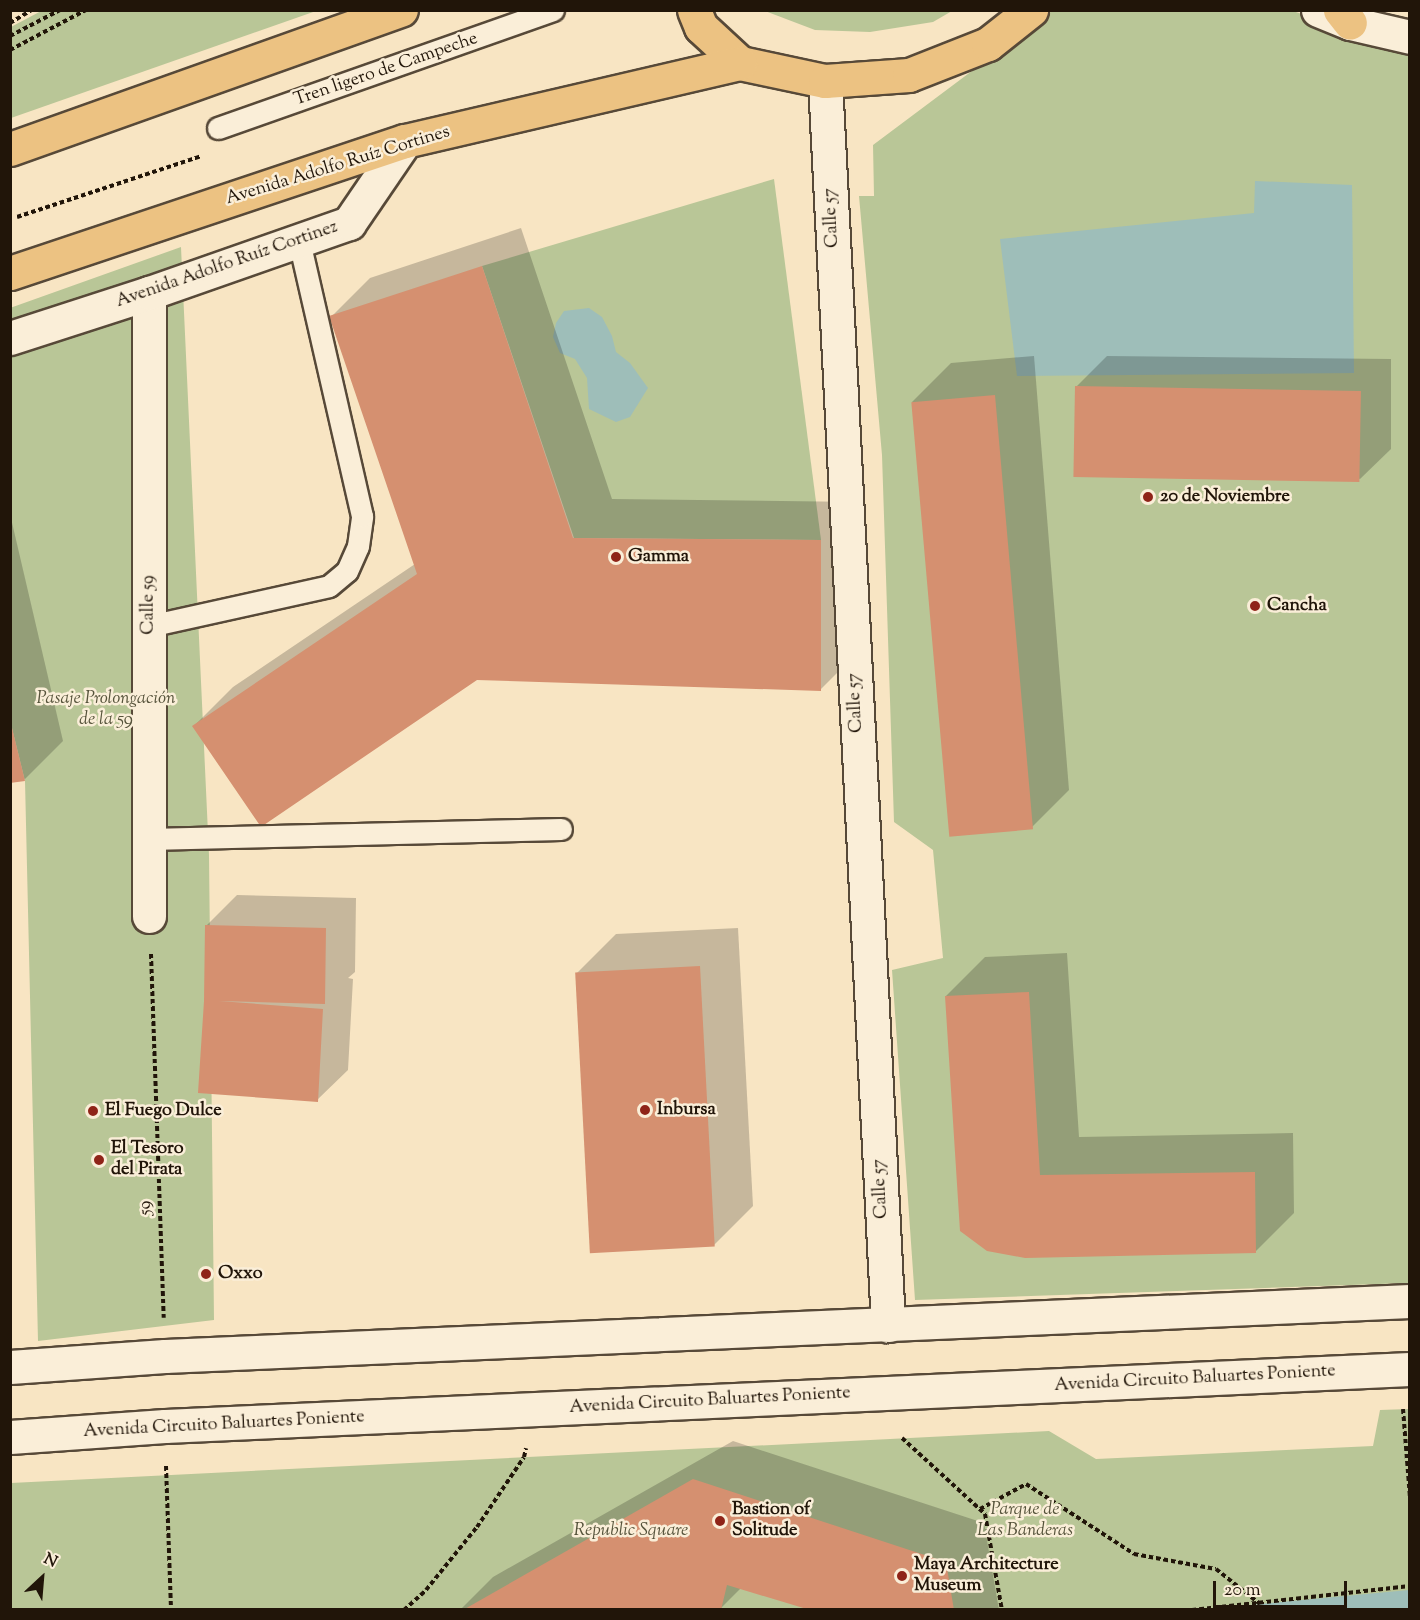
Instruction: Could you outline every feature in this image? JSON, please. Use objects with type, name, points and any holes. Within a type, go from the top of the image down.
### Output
[{"type":"main road","points":[[10,149],[401,10]]},
{"type":"main road","points":[[694,10],[701,27],[740,63],[825,81],[909,75],[988,44],[1031,10]]},
{"type":"main road","points":[[1318,10],[1410,37]]},
{"type":"main road","name":"Avenida Adolfo Ruíz Cortines","points":[[10,273],[405,141],[740,63]]},
{"type":"main road","name":"Calle 57","points":[[825,81],[888,1325]]},
{"type":"main road","name":"Avenida Adolfo Ruíz Cortinez","points":[[10,338],[149,294],[349,223],[405,141]]},
{"type":"main road","name":"Calle 59","points":[[149,294],[149,916]]},
{"type":"main road","points":[[10,1367],[165,1356],[1410,1301]]},
{"type":"main road","name":"Avenida Circuito Baluartes Poniente","points":[[10,1437],[165,1426],[1404,1369]]},
{"type":"lane","name":"Tren ligero de Campeche","points":[[218,128],[553,10]]},
{"type":"lane","points":[[149,626],[328,586],[347,571],[358,546],[362,516],[299,241]]},
{"type":"lane","points":[[149,839],[561,829]]},
{"type":"path","points":[[10,22],[32,10]]},
{"type":"path","points":[[10,36],[60,10]]},
{"type":"path","points":[[10,50],[86,10]]},
{"type":"path","points":[[17,217],[210,153]]},
{"type":"path","name":"59","points":[[149,916],[165,1356]]},
{"type":"path","points":[[1404,1369],[1410,1498]]},
{"type":"path","points":[[405,1610],[426,1590],[477,1527],[524,1457],[537,1409]]},
{"type":"path","points":[[165,1426],[171,1610]]},
{"type":"path","points":[[902,1438],[985,1514],[1002,1610]]},
{"type":"path","points":[[980,1509],[1026,1484],[1134,1554],[1216,1569],[1260,1604]]},
{"type":"path","points":[[1192,1610],[1410,1586]]},
{"type":"green space","points":[[43,10],[316,11],[11,118],[11,27]]},
{"type":"green space","points":[[765,11],[952,11],[933,22],[870,32],[815,30]]},
{"type":"green space","name":"20 de Noviembre","points":[[1052,11],[1293,11],[1409,51],[1409,1283],[915,1300],[892,970],[943,958],[933,850],[894,822],[882,455],[859,196],[874,196],[873,145]]},
{"type":"green space","points":[[774,179],[821,540],[574,538],[482,266]]},
{"type":"green space","name":"Pasaje Prolongación de la 59","points":[[181,247],[209,855],[214,1320],[38,1341],[25,781],[10,720],[10,308]]},
{"type":"green space","points":[[1409,1409],[1409,1609],[11,1610],[11,1483],[1049,1431],[1096,1459],[1373,1446],[1380,1410]]},
{"type":"water","points":[[1255,181],[1352,185],[1354,373],[1017,376],[1000,239],[1254,213]]},
{"type":"water","points":[[589,308],[602,317],[612,336],[616,352],[630,363],[648,388],[630,417],[616,422],[589,409],[587,378],[575,359],[560,353],[553,337],[556,323],[564,311]]},
{"type":"water","points":[[1409,1590],[1409,1609],[1213,1609],[1260,1604]]},
{"type":"building","name":"Gamma","points":[[482,266],[573,538],[821,540],[821,691],[477,680],[261,827],[192,726],[417,574],[329,316]]},
{"type":"building","points":[[1075,386],[1361,391],[1359,482],[1073,477]]},
{"type":"building","points":[[995,395],[1033,829],[949,837],[911,402]]},
{"type":"building","points":[[11,724],[25,781],[10,783]]},
{"type":"building","points":[[205,925],[326,928],[325,1004],[219,1001],[323,1009],[318,1102],[198,1093],[204,1001]]},
{"type":"building","name":"Inbursa","points":[[700,966],[715,1247],[590,1253],[575,973]]},
{"type":"building","points":[[1029,992],[1040,1175],[1255,1172],[1256,1253],[1025,1258],[987,1251],[960,1231],[945,996]]},
{"type":"building","name":"Bastion of Solitude","points":[[693,1479],[946,1562],[954,1610],[810,1610],[727,1585],[721,1610],[463,1610]]},
{"type":"place","name":"20 de Noviembre","points":[[1148,497]]},
{"type":"place","name":"Gamma","points":[[616,557]]},
{"type":"place","name":"Cancha","points":[[1255,606]]},
{"type":"place","name":"Inbursa","points":[[645,1110]]},
{"type":"place","name":"El Fuego Dulce","points":[[93,1111]]},
{"type":"place","name":"El Tesoro del Pirata","points":[[99,1160]]},
{"type":"place","name":"Oxxo","points":[[206,1274]]},
{"type":"place","name":"Bastion of Solitude","points":[[720,1521]]},
{"type":"place","name":"Maya Architecture Museum","points":[[902,1576]]},
{"type":"park label","name":"Parque de Las Banderas","points":[[1025,1522]]},
{"type":"park label","name":"Republic Square","points":[[631,1531]]}]
